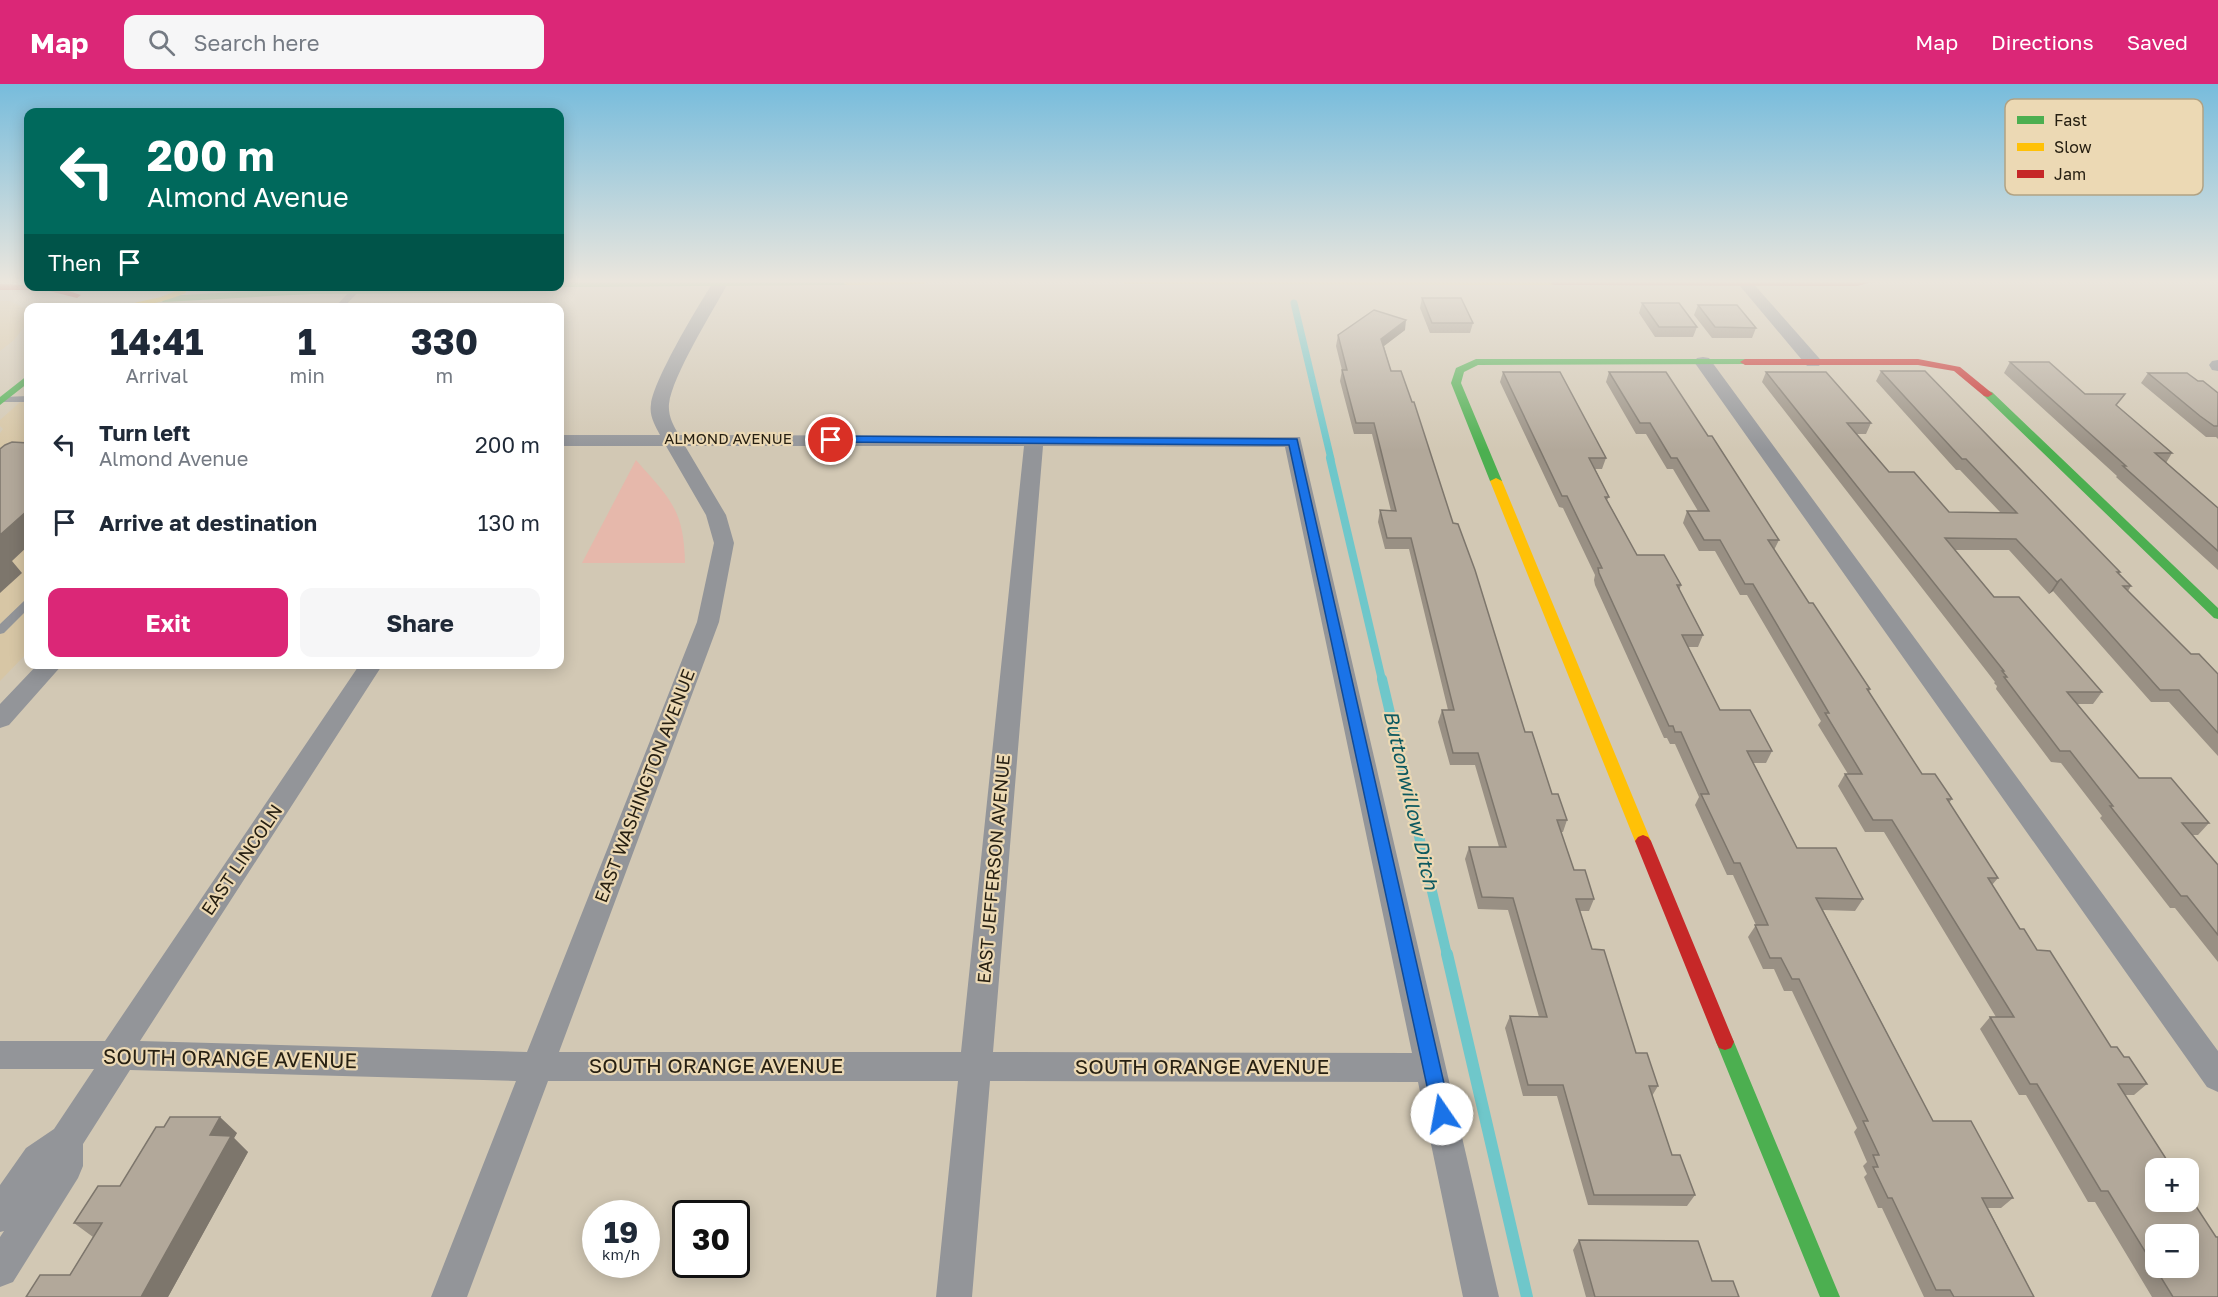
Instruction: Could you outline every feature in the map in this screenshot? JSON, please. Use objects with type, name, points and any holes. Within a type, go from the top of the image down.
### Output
[{"type":"street","name":"EAST WASHINGTON AVENUE","points":[[449,1297],[708,622],[724,543],[716,515],[661,420],[660,404],[668,380],[690,338]]},
{"type":"street","points":[[1792,338],[1813,362]]},
{"type":"street","points":[[1830,1297],[1461,394],[1456,376],[1459,370],[1465,365],[1476,362],[1933,363],[1967,374],[2218,615]]},
{"type":"street","points":[[1703,362],[2218,1077]]},
{"type":"street","points":[[1,401],[24,381]]},
{"type":"street","name":"ALMOND AVENUE","points":[[564,440],[1293,441],[1432,1068]]},
{"type":"street","name":"EAST JEFFERSON AVENUE","points":[[954,1297],[1034,440]]},
{"type":"street","points":[[0,719],[47,669]]},
{"type":"street","name":"EAST LINCOLN","points":[[66,1140],[118,1055],[369,669]]},
{"type":"street","name":"SOUTH ORANGE AVENUE","points":[[0,1055],[118,1055],[537,1067],[976,1065],[1432,1068]]},
{"type":"street","points":[[1432,1068],[1481,1297]]},
{"type":"street","points":[[0,1215],[38,1160],[66,1140]]},
{"type":"street","points":[[0,1269],[66,1166],[66,1140]]},
{"type":"lane","points":[[1,401],[24,399]]},
{"type":"lane","points":[[2,626],[24,607]]},
{"type":"shaded area","points":[[0,338],[16,338],[14,340],[0,351]]},
{"type":"shaded area","points":[[24,399],[24,656],[0,681],[0,433],[3,429],[0,426],[0,420]]},
{"type":"shaded area","points":[[636,460],[673,506],[682,530],[685,563],[582,563]]},
{"type":"building","points":[[1339,338],[1383,338],[1381,339],[1391,371],[1401,371],[1412,402],[1414,402],[1453,523],[1458,524],[1475,570],[1525,732],[1532,732],[1552,794],[1558,794],[1567,820],[1557,820],[1574,870],[1585,870],[1594,899],[1576,899],[1592,949],[1604,950],[1636,1053],[1647,1053],[1658,1086],[1649,1086],[1672,1155],[1680,1155],[1695,1195],[1594,1195],[1563,1085],[1528,1085],[1510,1016],[1547,1017],[1513,898],[1482,897],[1469,847],[1506,847],[1478,753],[1453,753],[1442,710],[1454,710],[1411,538],[1387,538],[1380,510],[1396,511],[1374,423],[1356,423],[1342,370],[1347,370]]},
{"type":"building","points":[[2010,362],[2049,362],[2085,394],[2125,394],[2116,405],[2172,453],[2155,453],[2218,508],[2218,551],[2123,466],[2126,466]]},
{"type":"building","points":[[1881,371],[1925,371],[2131,586],[2123,586],[2191,654],[2199,654],[2218,674],[2218,733],[2179,690],[2160,690],[2061,579],[2057,582],[2016,539],[1945,538],[1994,597],[2019,597],[2102,692],[2067,692],[2139,778],[2171,778],[2209,823],[2182,823],[2218,865],[2218,935],[2187,896],[2181,896],[2070,751],[2060,751],[2004,677],[2007,677],[2002,671],[2004,671],[1766,372],[1826,372],[1871,423],[1847,423],[1889,472],[1914,472],[1949,512],[2017,513],[1966,459],[1962,459]]},
{"type":"building","points":[[1503,372],[1560,372],[1606,458],[1589,458],[1609,497],[1605,497],[1637,555],[1664,555],[1681,585],[1677,585],[1703,635],[1682,635],[1720,710],[1750,710],[1772,751],[1747,751],[1797,848],[1836,848],[1863,899],[1816,898],[1933,1121],[1971,1121],[2013,1198],[1982,1198],[2034,1297],[1954,1297],[1950,1290],[1936,1290],[1892,1198],[1888,1198],[1873,1167],[1878,1167],[1873,1155],[1879,1155],[1863,1121],[1868,1121],[1799,979],[1792,979],[1781,958],[1770,958],[1755,925],[1768,925],[1740,863],[1734,863],[1701,794],[1709,794],[1681,732],[1675,732],[1673,726],[1669,726],[1599,573],[1598,568],[1602,568],[1567,496],[1562,496]]},
{"type":"building","points":[[1609,372],[1666,372],[1708,436],[1712,436],[1779,540],[1768,540],[1870,689],[1867,689],[1922,774],[1935,774],[1952,799],[1947,799],[1998,878],[1988,878],[2020,929],[2024,929],[2037,950],[2050,951],[2111,1047],[2117,1047],[2124,1057],[2129,1057],[2147,1084],[2118,1084],[2166,1158],[2145,1158],[2145,1212],[2199,1211],[2218,1237],[2218,1297],[2173,1297],[2161,1278],[2199,1278],[2199,1224],[2145,1224],[2145,1251],[2108,1191],[2101,1191],[2037,1084],[2030,1084],[1990,1017],[2014,1017],[1892,820],[1873,820],[1845,774],[1862,774],[1825,713],[1829,713],[1753,584],[1745,584],[1720,540],[1704,540],[1687,511],[1709,511],[1677,458],[1671,458],[1650,423],[1640,423]]},
{"type":"building","points":[[2148,373],[2187,373],[2198,381],[2203,381],[2218,393],[2218,426],[2214,426],[2200,416]]},
{"type":"building","points":[[12,442],[24,443],[24,514],[0,535],[0,449]]},
{"type":"building","points":[[170,1117],[220,1117],[210,1135],[231,1136],[141,1297],[26,1297],[40,1275],[70,1275],[102,1223],[74,1223],[98,1186],[120,1186],[156,1127],[164,1127]]},
{"type":"building","points":[[1579,1240],[1698,1241],[1712,1281],[1733,1281],[1739,1297],[1595,1297]]},
{"type":"waterway","name":"Buttonwillow Ditch","points":[[1302,338],[1331,459]]},
{"type":"waterway","name":"Buttonwillow Ditch","points":[[1330,458],[1382,680]]},
{"type":"waterway","name":"Buttonwillow Ditch","points":[[1382,679],[1447,955]]},
{"type":"waterway","name":"Buttonwillow Ditch","points":[[1447,954],[1527,1297]]},
{"type":"traffic: fast","points":[[1496,481],[1456,383],[1459,370],[1476,362],[1745,362]]},
{"type":"traffic: fast","points":[[0,402],[24,381]]},
{"type":"traffic: fast","points":[[1988,394],[2218,615]]},
{"type":"traffic: fast","points":[[1725,1042],[1830,1297]]},
{"type":"traffic: slow","points":[[1496,481],[1643,841]]},
{"type":"traffic: jam","points":[[1745,362],[1918,362],[1957,369],[1988,394]]},
{"type":"traffic: jam","points":[[1643,841],[1725,1042]]},
{"type":"route","points":[[831,440],[1293,441],[1442,1114]]}]
